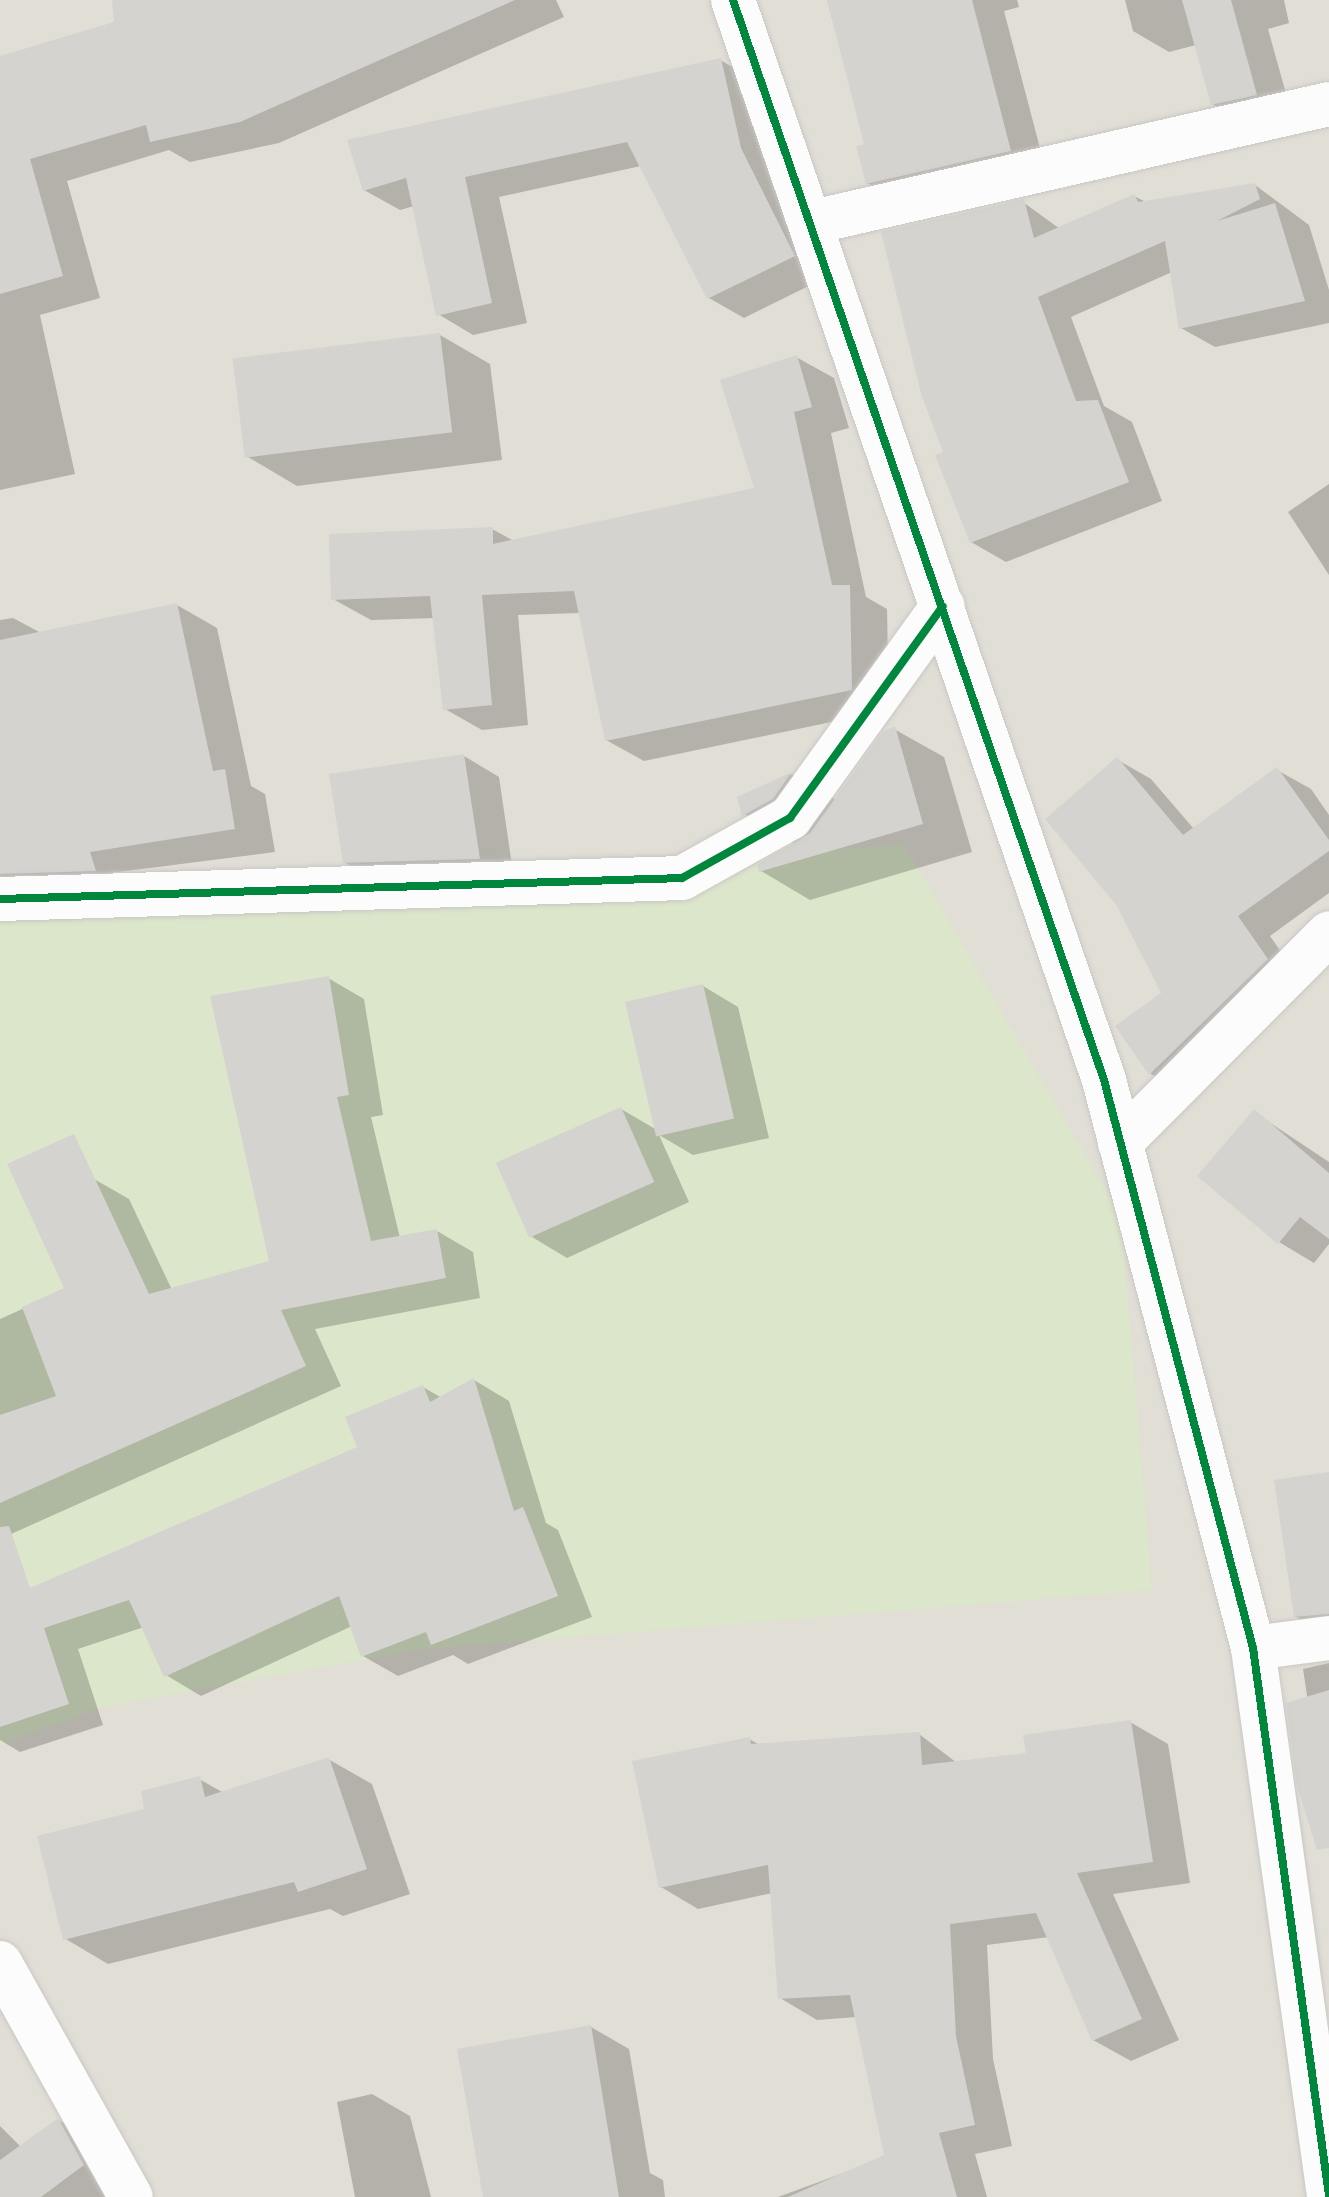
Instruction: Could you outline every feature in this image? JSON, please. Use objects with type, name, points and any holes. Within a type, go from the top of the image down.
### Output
[{"type":"street","points":[[733,0],[813,222],[1120,1143],[1253,1648],[1329,2196]]},
{"type":"street","points":[[813,222],[1329,104]]},
{"type":"street","points":[[0,899],[682,878],[790,818],[943,606]]},
{"type":"street","points":[[1120,1143],[1329,933]]},
{"type":"street","points":[[1253,1648],[1329,1638]]},
{"type":"street","points":[[0,1963],[131,2197]]},
{"type":"shaded area","points":[[0,0],[1329,0],[1329,2197],[0,2197]]},
{"type":"green space","points":[[904,844],[1121,1217],[1152,1590],[417,1650],[102,1707],[0,1745],[0,915]]},
{"type":"building","points":[[112,0],[515,0],[240,122],[150,142],[146,125],[30,159],[63,276],[0,294],[0,56],[114,22]]},
{"type":"building","points":[[827,0],[972,0],[1011,151],[866,184],[856,146],[864,144]]},
{"type":"building","points":[[1182,0],[1231,0],[1257,95],[1211,105]]},
{"type":"building","points":[[721,58],[741,148],[795,256],[707,299],[627,142],[465,177],[492,303],[436,316],[406,178],[363,191],[347,140]]},
{"type":"building","points":[[1255,183],[1260,199],[1217,221],[1275,203],[1305,301],[1179,329],[1165,241],[1038,297],[1076,401],[1098,400],[1129,482],[970,543],[935,455],[943,452],[922,397],[881,232],[1024,199],[1034,238],[1134,194],[1138,202]]},
{"type":"building","points":[[440,333],[452,432],[245,458],[233,358]]},
{"type":"building","points":[[797,355],[812,407],[794,412],[832,585],[850,585],[852,690],[605,741],[574,591],[482,595],[492,705],[443,710],[430,596],[331,600],[329,534],[493,527],[493,544],[754,488],[720,380]]},
{"type":"building","points":[[177,603],[213,771],[225,769],[235,829],[90,852],[96,871],[0,874],[0,640]]},
{"type":"building","points":[[895,726],[923,824],[759,872],[757,865],[810,833],[883,732]]},
{"type":"building","points":[[464,754],[480,859],[343,863],[329,774]]},
{"type":"building","points":[[1117,757],[1183,835],[1277,767],[1329,840],[1329,851],[1238,916],[1268,959],[1149,1075],[1115,1026],[1161,993],[1117,906],[1045,819]]},
{"type":"building","points":[[792,772],[773,799],[742,816],[737,797]]},
{"type":"building","points":[[329,976],[349,1095],[337,1097],[371,1241],[437,1229],[446,1278],[281,1310],[306,1366],[0,1503],[0,1415],[56,1396],[22,1307],[64,1288],[7,1164],[74,1134],[149,1294],[269,1261],[210,996]]},
{"type":"building","points":[[703,984],[734,1118],[656,1136],[625,1002]]},
{"type":"building","points":[[621,1107],[654,1182],[529,1238],[496,1163]]},
{"type":"building","points":[[1254,1109],[1329,1173],[1329,1239],[1300,1217],[1278,1244],[1197,1176]]},
{"type":"building","points":[[474,1378],[514,1511],[523,1507],[558,1596],[431,1645],[426,1632],[361,1657],[339,1596],[164,1677],[129,1600],[44,1628],[69,1704],[0,1727],[0,1527],[9,1526],[30,1588],[357,1447],[345,1417],[423,1385],[430,1402]]},
{"type":"building","points":[[1329,1472],[1329,1614],[1294,1617],[1274,1480]]},
{"type":"building","points":[[1329,1690],[1329,1848],[1317,1850],[1297,1786],[1286,1703]]},
{"type":"building","points":[[1131,1720],[1153,1862],[1077,1873],[1142,2019],[1092,2041],[1036,1913],[950,1924],[956,2036],[975,2125],[939,2133],[957,2197],[788,2197],[884,2155],[850,1995],[778,1999],[768,1865],[659,1888],[632,1761],[750,1737],[751,1744],[920,1732],[922,1765],[1026,1753],[1023,1735]]},
{"type":"building","points":[[329,1757],[367,1869],[298,1892],[294,1882],[63,1940],[37,1836],[144,1809],[141,1791],[200,1776],[205,1797]]},
{"type":"building","points":[[591,2025],[619,2197],[483,2197],[457,2049]]},
{"type":"building","points":[[58,2118],[84,2165],[41,2197],[0,2197],[0,2160]]},
{"type":"cycle path","points":[[733,0],[1104,1080],[1253,1648],[1329,2196]]},
{"type":"cycle path","points":[[0,899],[682,878],[790,818],[943,606]]}]
